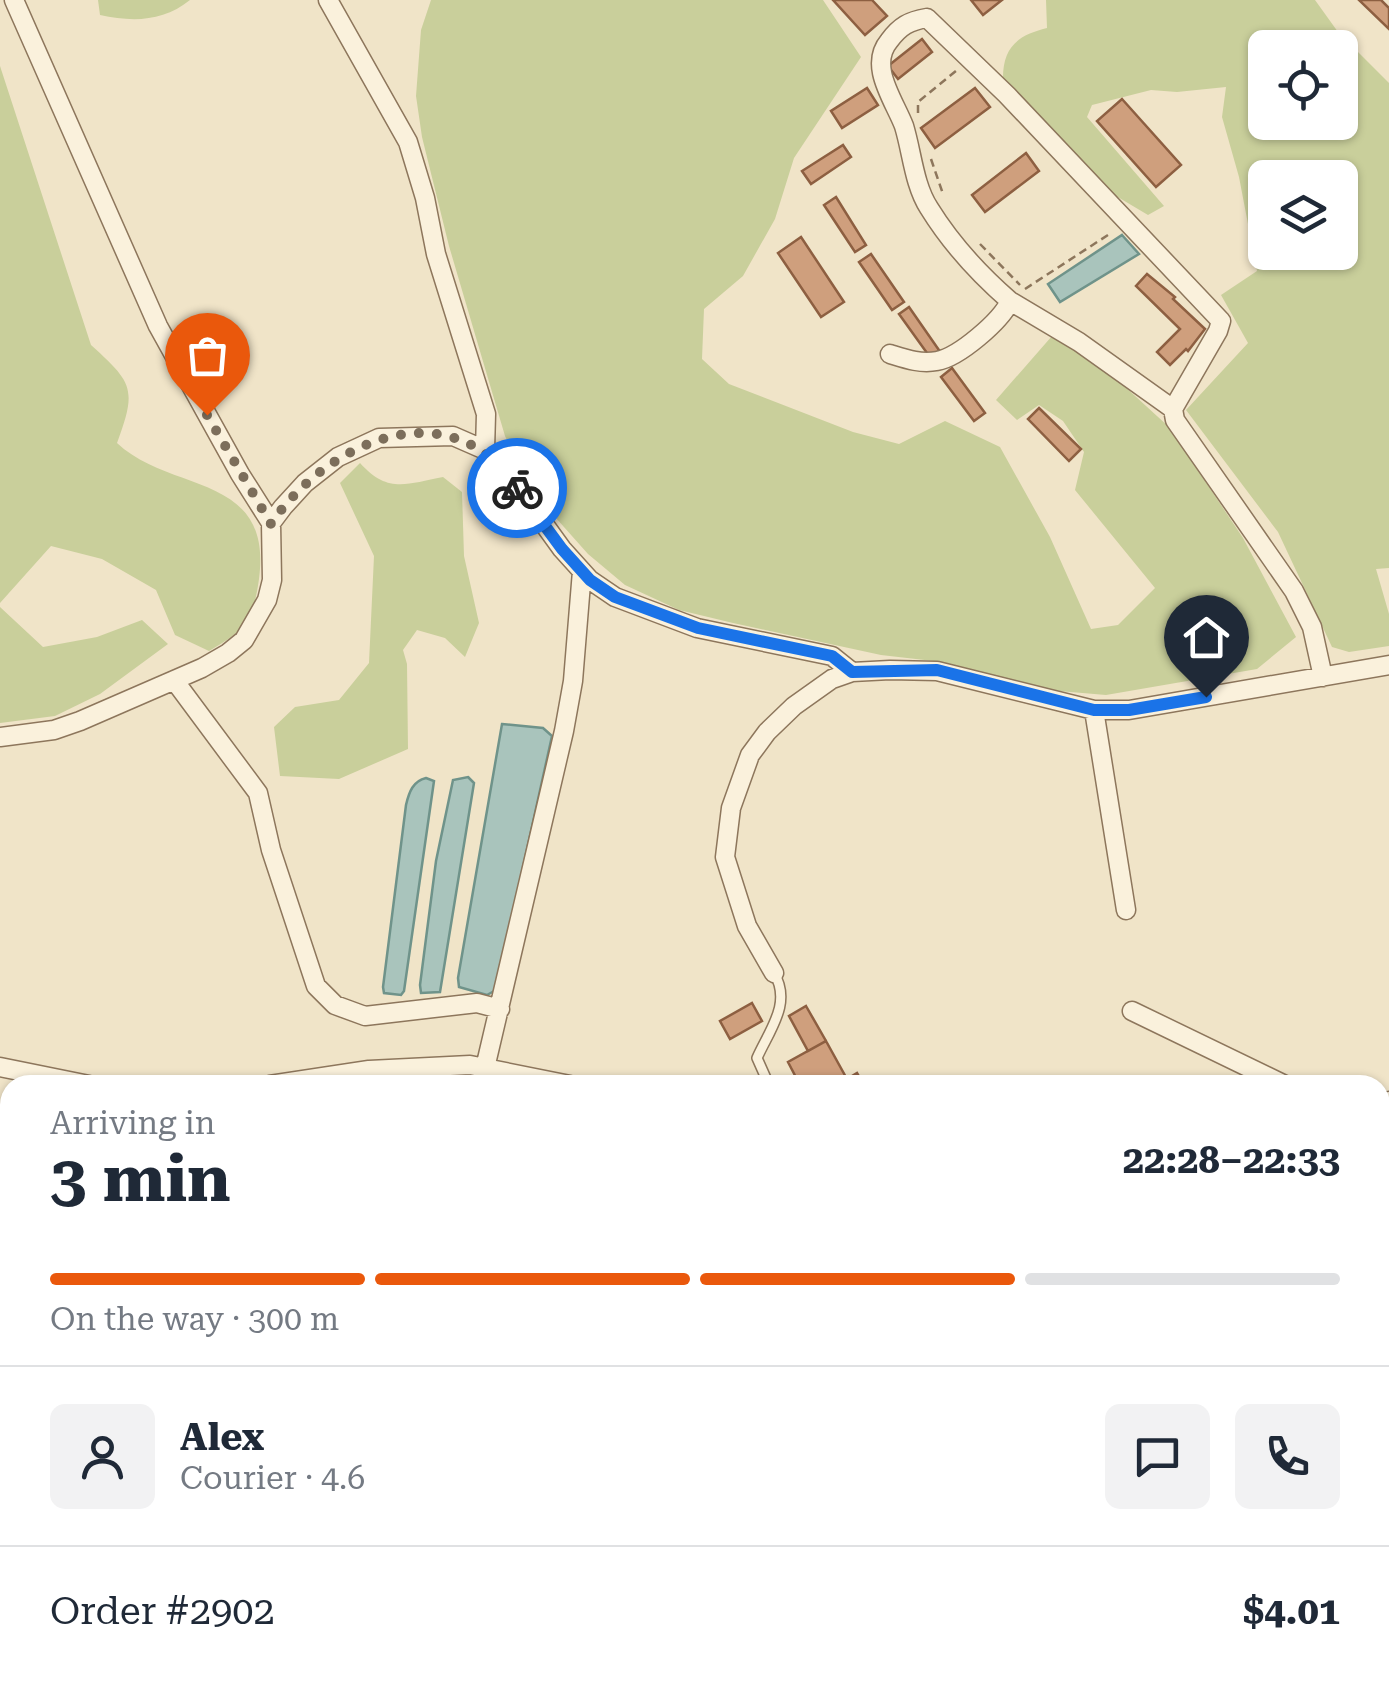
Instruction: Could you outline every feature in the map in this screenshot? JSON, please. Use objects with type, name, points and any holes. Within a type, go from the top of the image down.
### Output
[{"type":"street","points":[[0,737],[54,730],[174,680],[228,652],[244,640],[257,622],[272,580],[271,524],[150,312],[14,0]]},
{"type":"street","points":[[328,0],[408,142],[436,254],[486,414],[485,450]]},
{"type":"street","points":[[1172,410],[1221,321],[1007,95],[927,18],[910,21],[882,50],[881,72],[903,126],[926,204],[966,258],[1010,301],[1079,342],[1172,410],[1184,436],[1294,591],[1312,627],[1323,677]]},
{"type":"street","points":[[890,354],[916,362],[942,361],[992,326],[1010,301]]},
{"type":"street","points":[[271,524],[282,507],[338,457],[378,438],[454,436],[485,450],[507,473],[562,549],[615,597],[698,628],[832,656],[852,672]]},
{"type":"street","points":[[486,1068],[564,732],[573,681],[582,570]]},
{"type":"street","points":[[774,973],[747,926],[725,857],[731,808],[750,755],[767,732],[794,706],[832,680],[852,672],[937,670],[1094,710],[1129,710],[1389,665]]},
{"type":"street","points":[[174,680],[258,793],[271,850],[308,967],[325,998],[348,1012],[365,1016],[477,1002],[500,1008]]},
{"type":"street","points":[[1094,710],[1126,910]]},
{"type":"street","points":[[1132,1011],[1263,1075]]},
{"type":"street","points":[[336,1075],[470,1065],[521,1075]]},
{"type":"street","points":[[0,1067],[40,1075]]},
{"type":"lane","points":[[765,1075],[757,1058],[782,1005],[782,992],[774,973]]},
{"type":"path","points":[[918,114],[918,102],[956,70],[969,74]]},
{"type":"path","points":[[930,154],[944,199]]},
{"type":"path","points":[[975,240],[1025,290],[1128,221]]},
{"type":"green space","points":[[98,0],[190,0],[169,13],[124,19],[100,15]]},
{"type":"green space","points":[[431,0],[823,0],[861,57],[794,158],[775,219],[743,276],[704,309],[702,359],[729,384],[853,432],[899,444],[945,421],[1000,447],[1050,537],[1091,629],[1118,625],[1155,588],[1075,490],[1084,452],[1063,421],[1039,405],[1017,420],[996,400],[1052,336],[1111,374],[1169,427],[1243,538],[1296,637],[1257,669],[1106,695],[1047,690],[942,662],[881,655],[733,623],[679,610],[625,585],[588,554],[531,490],[505,436],[449,246],[422,137],[416,96],[421,30]]},
{"type":"green space","points":[[1046,0],[1315,0],[1337,30],[1248,30],[1248,140],[1358,140],[1358,52],[1389,83],[1389,568],[1376,569],[1389,614],[1389,646],[1349,652],[1332,647],[1278,532],[1186,410],[1248,343],[1221,295],[1257,270],[1358,270],[1358,160],[1248,160],[1248,224],[1222,117],[1226,87],[1177,92],[1151,90],[1092,105],[1087,117],[1164,206],[1148,215],[1111,193],[1003,78],[1009,50],[1028,34],[1047,28]]},
{"type":"green space","points":[[0,66],[91,345],[116,369],[127,388],[127,410],[117,443],[139,459],[234,502],[250,520],[259,545],[259,579],[250,615],[239,630],[209,651],[175,635],[156,590],[102,559],[51,546],[0,603]]},
{"type":"green space","points":[[360,463],[389,483],[408,484],[443,477],[462,492],[464,556],[479,623],[465,657],[445,638],[417,630],[403,650],[407,664],[408,749],[339,779],[280,776],[274,727],[295,707],[339,700],[369,663],[374,556],[340,483]]},
{"type":"green space","points":[[0,607],[43,647],[97,637],[142,620],[168,644],[100,694],[55,716],[0,723]]},
{"type":"water","points":[[1122,235],[1139,254],[1060,302],[1048,284]]},
{"type":"water","points":[[502,724],[543,728],[552,736],[496,990],[487,995],[459,987],[458,978]]},
{"type":"water","points":[[468,777],[474,783],[440,992],[421,993],[436,861],[453,780]]},
{"type":"water","points":[[426,778],[434,781],[404,991],[401,995],[384,993],[406,805],[412,788]]},
{"type":"building","points":[[833,0],[872,0],[887,16],[865,35]]},
{"type":"building","points":[[971,0],[1002,0],[983,15]]},
{"type":"building","points":[[1359,0],[1381,0],[1389,8],[1389,29]]},
{"type":"building","points":[[922,39],[932,52],[898,79],[888,66]]},
{"type":"building","points":[[867,88],[878,105],[842,128],[831,111]]},
{"type":"building","points":[[975,88],[990,107],[935,148],[921,128]]},
{"type":"building","points":[[1122,99],[1181,165],[1156,187],[1097,121]]},
{"type":"building","points":[[843,145],[851,157],[811,184],[802,171]]},
{"type":"building","points":[[1026,153],[1039,171],[985,212],[972,195]]},
{"type":"building","points":[[836,197],[866,245],[855,252],[824,205]]},
{"type":"building","points":[[801,237],[844,302],[821,317],[778,253]]},
{"type":"building","points":[[871,254],[904,302],[892,310],[859,262]]},
{"type":"building","points":[[1147,274],[1205,329],[1188,351],[1170,365],[1157,352],[1180,329],[1136,286]]},
{"type":"building","points":[[909,307],[941,353],[932,360],[899,314]]},
{"type":"building","points":[[952,368],[985,413],[974,421],[941,377]]},
{"type":"building","points":[[1039,408],[1081,449],[1069,461],[1028,419]]},
{"type":"building","points":[[752,1003],[762,1021],[730,1039],[720,1021]]},
{"type":"building","points":[[806,1006],[826,1041],[808,1051],[789,1016]]},
{"type":"building","points":[[826,1041],[845,1075],[795,1075],[788,1062]]},
{"type":"way so far","points":[[207,415],[271,524],[304,484],[338,457],[378,438],[454,436],[485,450],[517,488]]},
{"type":"route","points":[[517,488],[590,580],[615,597],[698,628],[832,656],[852,672],[937,670],[1094,710],[1129,710],[1206,697]]}]
